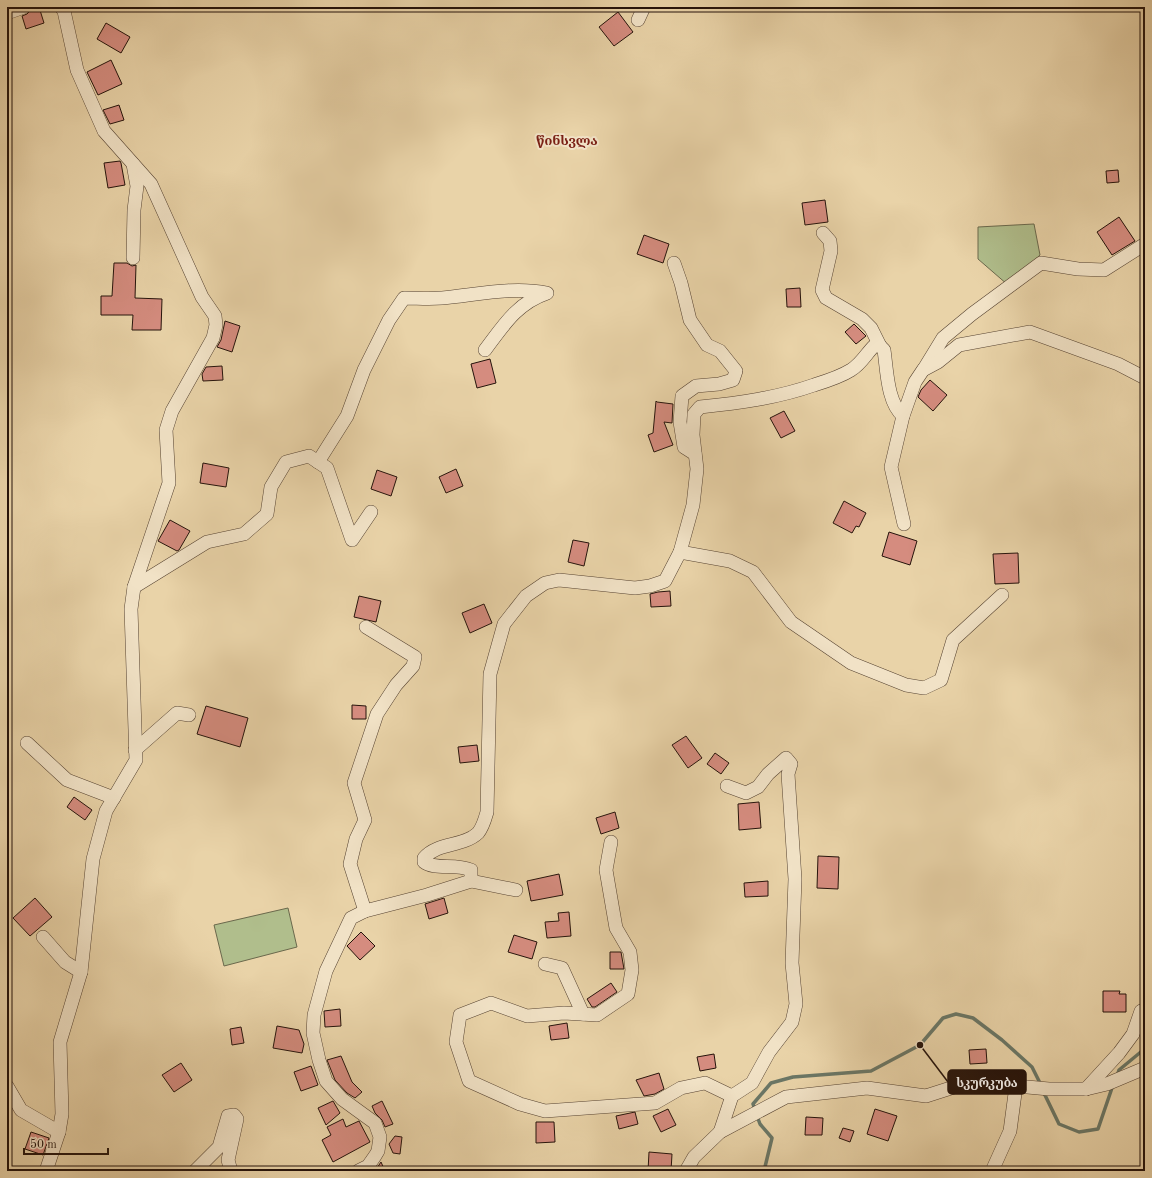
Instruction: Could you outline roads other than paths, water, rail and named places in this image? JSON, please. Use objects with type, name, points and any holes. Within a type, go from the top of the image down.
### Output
[{"type":"street","points":[[7,13],[24,7]]},
{"type":"street","points":[[46,1171],[59,1132],[62,1114],[60,1042],[81,972],[93,859],[106,811],[136,760],[131,609],[134,587],[169,483],[166,430],[172,411],[213,338],[216,325],[215,316],[202,296],[151,184],[104,131],[77,70],[64,11],[61,7]]},
{"type":"street","points":[[638,20],[644,7]]},
{"type":"street","points":[[133,164],[137,186],[134,210],[133,258]]},
{"type":"street","points":[[823,233],[830,241],[831,251],[822,290],[826,298],[862,319],[871,328],[880,346],[884,350],[892,398],[897,411],[903,416]]},
{"type":"street","points":[[904,524],[891,468],[903,416],[915,382],[943,338],[972,314],[1041,263],[1104,270],[1145,244]]},
{"type":"street","points":[[674,263],[681,283],[690,320],[707,345],[720,351],[736,371],[733,380],[719,384],[696,386],[682,396],[680,422],[684,447],[695,454]]},
{"type":"street","points":[[318,462],[347,416],[364,370],[389,320],[404,298],[440,298],[489,292],[536,291],[547,293],[536,297],[509,317],[485,350]]},
{"type":"street","points":[[923,370],[938,362],[959,345],[1030,332],[1118,364],[1145,378]]},
{"type":"street","points":[[471,881],[471,870],[465,867],[428,865],[424,862],[424,858],[429,853],[466,840],[478,833],[483,825],[486,812],[490,674],[504,624],[526,596],[545,583],[559,580],[635,588],[650,586],[665,581],[680,552],[693,505],[697,469],[693,435],[694,414],[700,407],[753,401],[789,394],[826,382],[851,370],[863,360],[874,346],[880,346]]},
{"type":"street","points":[[134,587],[207,542],[244,534],[267,514],[271,487],[286,462],[309,456],[327,468],[352,540],[371,512]]},
{"type":"street","points":[[680,552],[730,561],[753,572],[791,622],[851,663],[906,685],[924,688],[941,680],[953,640],[1002,595]]},
{"type":"street","points":[[365,911],[350,864],[356,839],[365,820],[354,783],[377,714],[396,685],[413,666],[415,657],[366,627]]},
{"type":"street","points":[[135,750],[177,713],[189,715]]},
{"type":"street","points":[[27,743],[67,780],[114,798]]},
{"type":"street","points":[[720,1132],[732,1096],[752,1083],[769,1052],[792,1022],[796,1004],[792,963],[795,880],[788,774],[791,764],[786,758],[768,774],[758,787],[746,792],[727,786]]},
{"type":"street","points":[[611,842],[606,870],[616,928],[630,952],[632,970],[628,994],[597,1015],[564,1013],[527,1016],[491,1003],[460,1015],[456,1042],[469,1081],[520,1104],[545,1111],[655,1103],[681,1088],[705,1083],[732,1096]]},
{"type":"street","points":[[358,1171],[368,1166],[375,1156],[378,1151],[380,1137],[375,1122],[342,1099],[326,1081],[319,1060],[313,1033],[314,1015],[326,971],[352,918],[365,911],[427,896],[471,881],[516,890]]},
{"type":"street","points":[[43,937],[65,962],[81,972]]},
{"type":"street","points":[[545,964],[562,968],[583,1014]]},
{"type":"street","points":[[1086,1089],[1119,1053],[1133,1034],[1141,1011]]},
{"type":"street","points":[[686,1171],[694,1157],[720,1132],[786,1097],[867,1088],[926,1096],[954,1087],[996,1082],[1033,1088],[1086,1089],[1107,1084],[1145,1068]]},
{"type":"street","points":[[7,1086],[22,1110],[59,1132]]},
{"type":"street","points":[[992,1171],[1010,1132],[1016,1086]]},
{"type":"street","points":[[195,1171],[219,1147],[228,1116],[234,1115],[237,1119],[228,1160],[231,1171]]},
{"type":"waterway","points":[[755,1110],[753,1104],[771,1083],[793,1077],[871,1071],[920,1045],[943,1018],[956,1014],[973,1018],[1002,1040],[1032,1067],[1041,1085]]},
{"type":"waterway","points":[[1117,1076],[1119,1070],[1145,1050]]},
{"type":"waterway","points":[[1043,1091],[1059,1124],[1079,1132],[1098,1129],[1113,1085]]},
{"type":"waterway","points":[[757,1116],[760,1124],[772,1138],[764,1171]]},
{"type":"place","name":"სკურკუბა","points":[[920,1045]]},
{"type":"district","name":"წინსვლა","points":[[567,141]]}]
